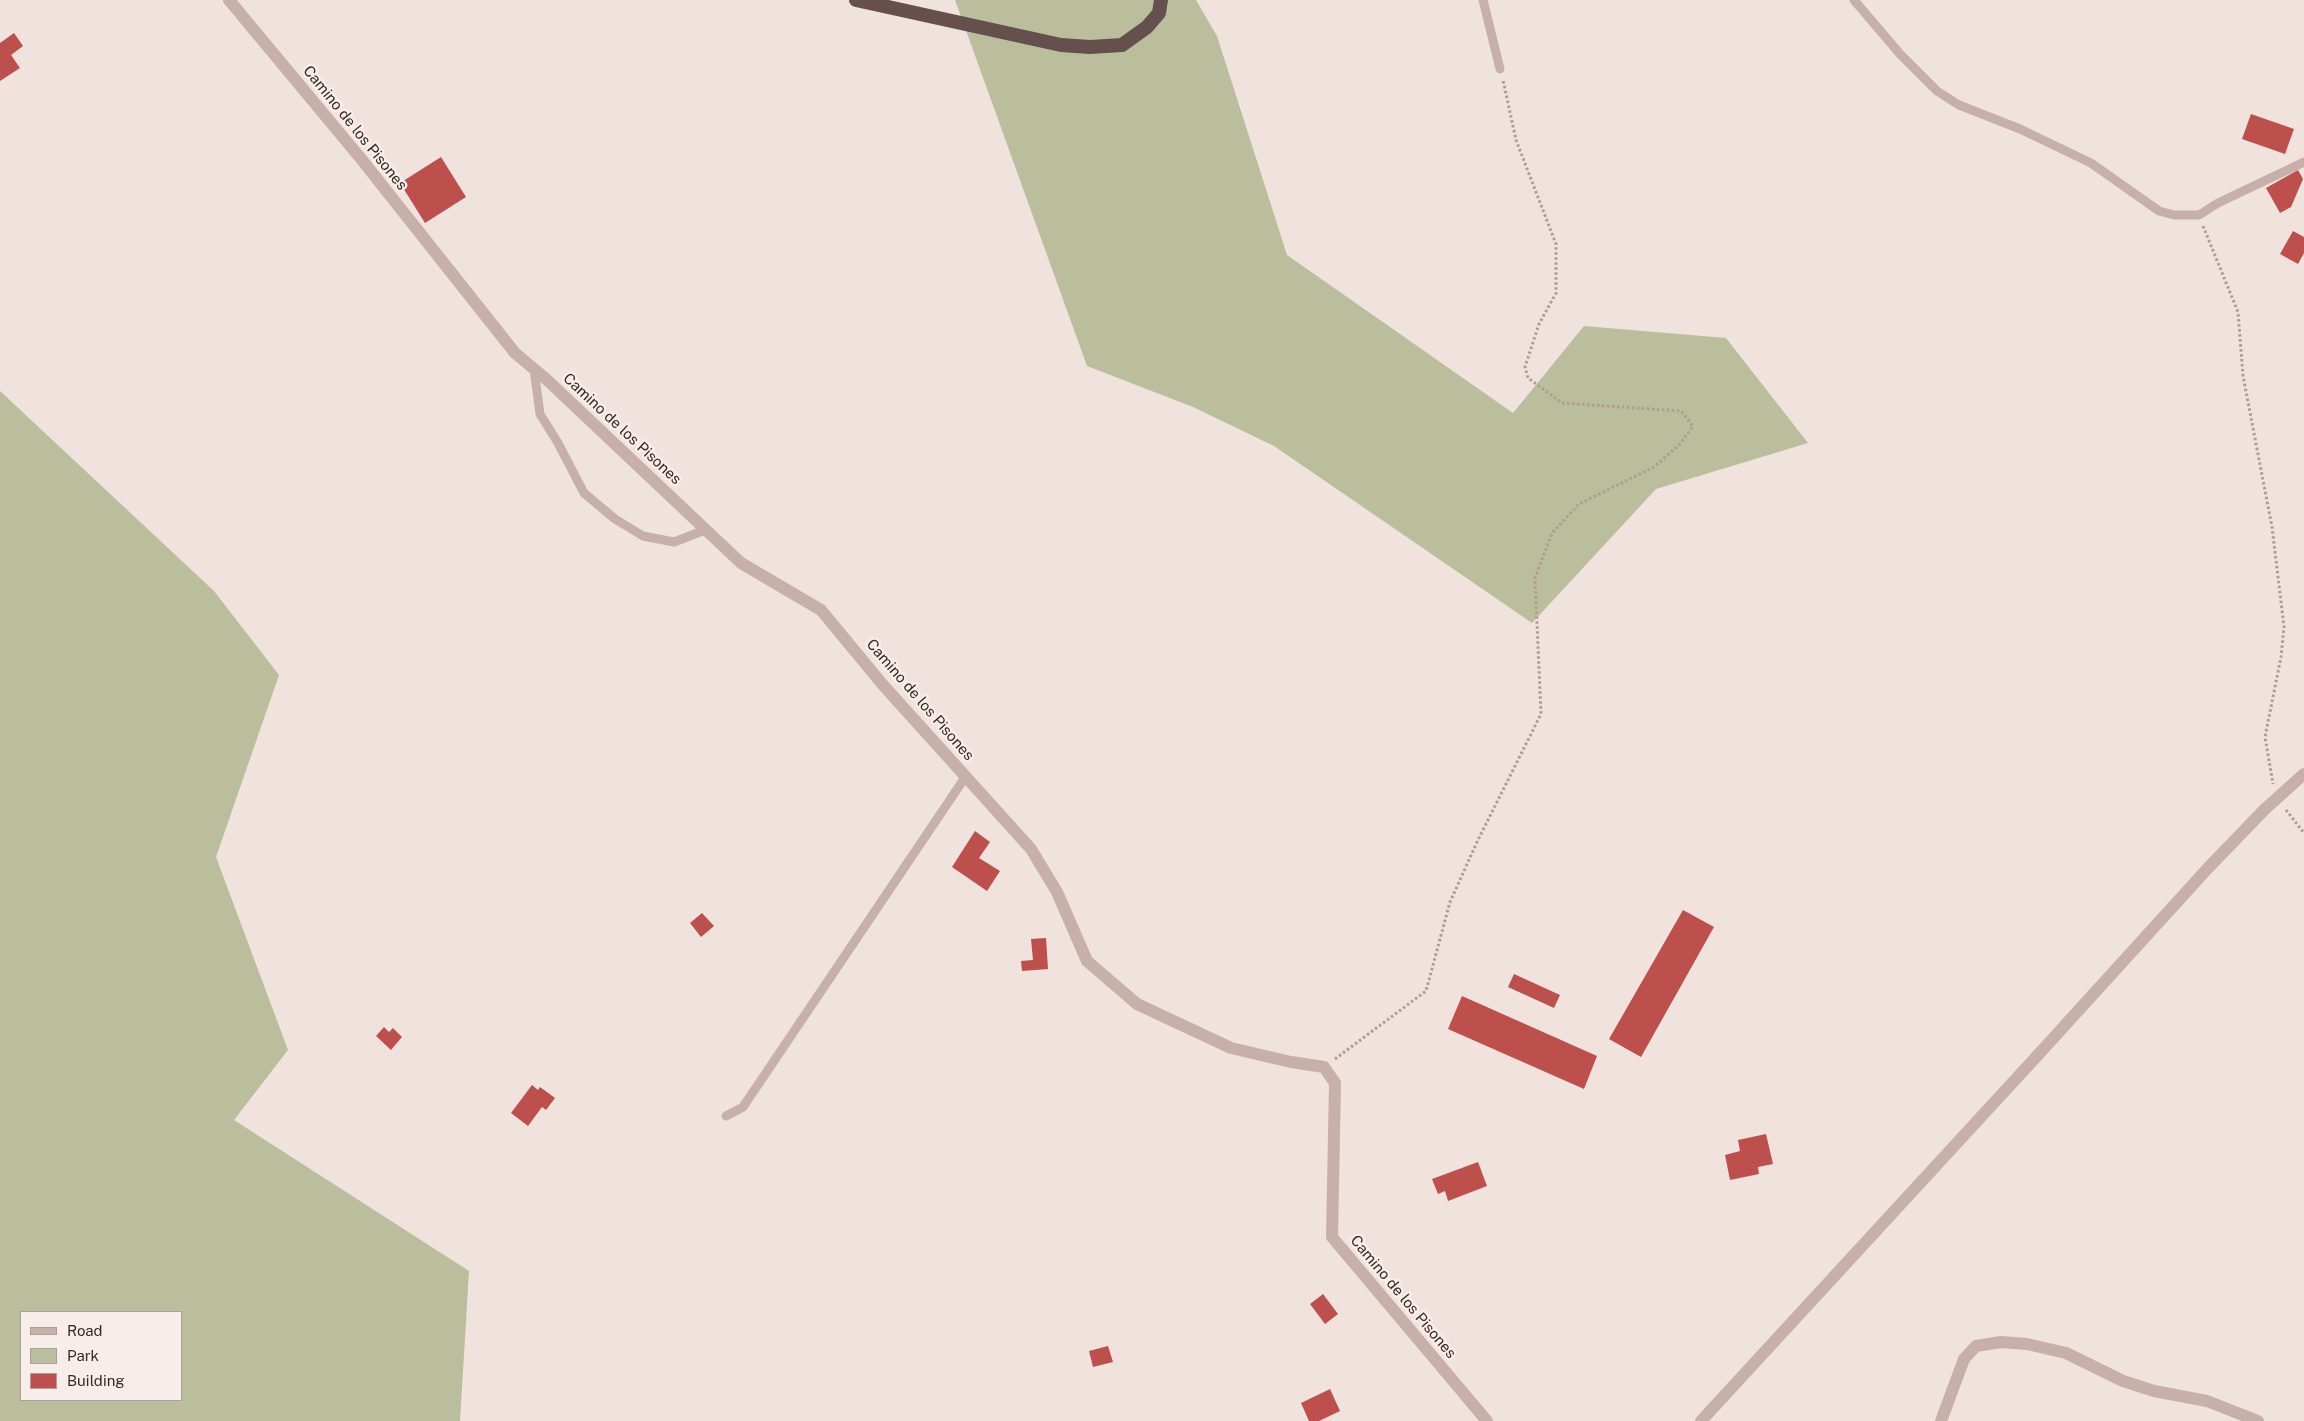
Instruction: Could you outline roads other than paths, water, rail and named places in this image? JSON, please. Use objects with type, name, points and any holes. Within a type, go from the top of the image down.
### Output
[{"type":"highway","points":[[856,0],[1061,44],[1090,47],[1122,45],[1147,27],[1159,13],[1161,0]]},
{"type":"street","name":"Camino de los Pisones","points":[[229,0],[362,160],[515,353],[741,563],[822,610],[883,685],[1031,850],[1057,892],[1086,961],[1138,1004],[1231,1048],[1291,1062],[1324,1067],[1335,1083],[1332,1237],[1487,1421]]},
{"type":"street","points":[[1701,1421],[2208,868],[2265,809],[2304,774]]},
{"type":"street","points":[[1941,1421],[1964,1359],[1976,1346],[2001,1342],[2027,1344],[2066,1353],[2123,1381],[2154,1392],[2207,1401],[2258,1421]]},
{"type":"lane","points":[[1484,0],[1500,69]]},
{"type":"lane","points":[[1854,0],[1900,54],[1937,90],[1959,105],[2020,129],[2091,163],[2158,211],[2174,216],[2199,216],[2218,203],[2304,162]]},
{"type":"lane","points":[[534,369],[540,414],[558,443],[584,494],[615,519],[643,536],[674,542],[705,530]]},
{"type":"lane","points":[[726,1116],[743,1107],[966,776]]}]
